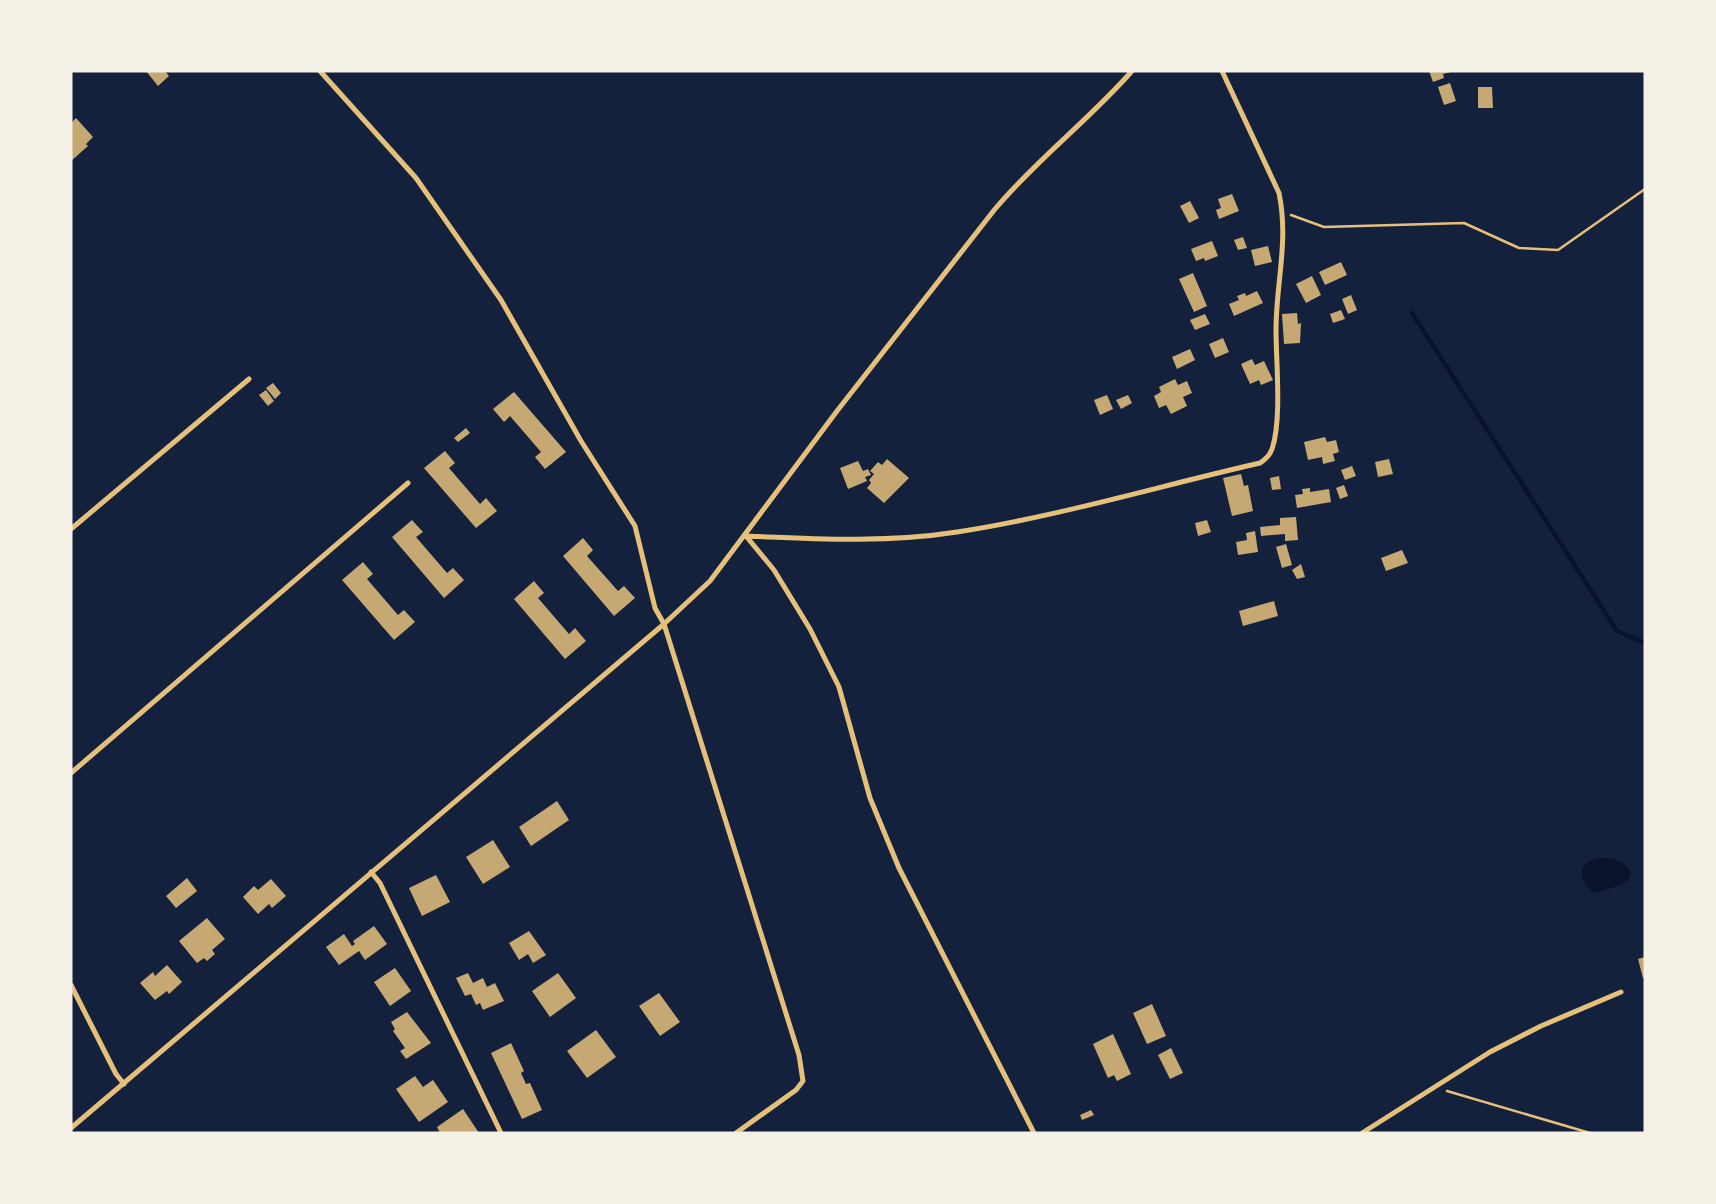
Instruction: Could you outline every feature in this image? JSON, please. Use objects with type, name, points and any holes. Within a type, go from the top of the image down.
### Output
[{"type":"street","points":[[320,71],[416,178],[501,300],[582,442],[635,526],[655,608],[664,624],[796,1046],[803,1081],[796,1090],[736,1133]]},
{"type":"street","points":[[71,1128],[664,624],[710,581],[746,536],[837,411],[995,209],[1021,178],[1114,92],[1132,71]]},
{"type":"street","points":[[746,536],[899,538],[957,532],[1102,503],[1260,463],[1267,458],[1272,448],[1276,419],[1276,328],[1282,266],[1283,213],[1272,178],[1222,71]]},
{"type":"street","points":[[71,529],[249,379]]},
{"type":"street","points":[[71,773],[408,483]]},
{"type":"street","points":[[746,536],[774,570],[810,629],[839,687],[870,798],[899,868],[1034,1133]]},
{"type":"street","points":[[371,872],[380,883],[501,1133]]},
{"type":"street","points":[[71,985],[116,1074],[124,1084]]},
{"type":"street","points":[[1362,1133],[1490,1052],[1541,1026],[1621,992]]},
{"type":"path","points":[[1283,213],[1297,216],[1324,227],[1464,223],[1519,248],[1558,250],[1645,189]]},
{"type":"path","points":[[1433,1087],[1590,1133]]},
{"type":"water","points":[[1599,858],[1614,859],[1621,862],[1631,873],[1629,880],[1621,885],[1595,893],[1591,891],[1585,884],[1582,870],[1588,862]]},
{"type":"building","points":[[146,71],[165,71],[169,76],[158,86]]},
{"type":"building","points":[[1429,71],[1451,72],[1443,74],[1444,78],[1433,82]]},
{"type":"building","points":[[1450,83],[1456,101],[1444,105],[1438,87]]},
{"type":"building","points":[[1478,87],[1492,87],[1493,108],[1478,108]]},
{"type":"building","points":[[76,118],[93,137],[86,144],[88,146],[71,161],[71,123]]},
{"type":"building","points":[[1232,194],[1239,211],[1219,219],[1216,210],[1221,208],[1218,199]]},
{"type":"building","points":[[1190,201],[1199,218],[1189,223],[1180,206]]},
{"type":"building","points":[[1243,237],[1247,248],[1238,250],[1234,240]]},
{"type":"building","points":[[1212,241],[1218,256],[1205,261],[1204,258],[1196,261],[1191,249]]},
{"type":"building","points":[[1268,246],[1272,262],[1255,266],[1251,250]]},
{"type":"building","points":[[1341,262],[1347,275],[1325,285],[1319,272]]},
{"type":"building","points":[[1193,273],[1207,306],[1194,312],[1179,279]]},
{"type":"building","points":[[1312,276],[1321,295],[1306,303],[1296,284]]},
{"type":"building","points":[[1257,291],[1263,303],[1234,316],[1229,304],[1239,300],[1237,296],[1245,293],[1246,296]]},
{"type":"building","points":[[1351,295],[1357,310],[1348,314],[1342,299]]},
{"type":"building","points":[[1341,310],[1345,319],[1333,323],[1330,314]]},
{"type":"building","points":[[1297,313],[1298,324],[1301,323],[1300,343],[1284,344],[1282,314]]},
{"type":"building","points":[[1205,314],[1210,324],[1195,330],[1190,320]]},
{"type":"building","points":[[1223,338],[1229,352],[1215,358],[1209,344]]},
{"type":"building","points":[[1190,349],[1195,360],[1177,369],[1172,357]]},
{"type":"building","points":[[1252,359],[1255,365],[1264,361],[1273,380],[1261,385],[1259,380],[1250,384],[1241,364]]},
{"type":"building","points":[[1175,379],[1178,385],[1187,381],[1192,393],[1183,397],[1187,406],[1171,414],[1166,405],[1159,408],[1154,396],[1161,392],[1159,387]]},
{"type":"building","points":[[273,383],[281,393],[275,399],[266,388]]},
{"type":"building","points":[[266,390],[274,401],[268,406],[259,395]]},
{"type":"building","points":[[514,392],[566,452],[545,469],[535,457],[541,452],[510,416],[504,422],[493,409]]},
{"type":"building","points":[[1107,395],[1113,409],[1100,415],[1094,400]]},
{"type":"building","points":[[1128,395],[1132,403],[1121,409],[1116,400]]},
{"type":"building","points":[[466,428],[470,433],[458,442],[454,438]]},
{"type":"building","points":[[1325,437],[1327,442],[1336,440],[1339,452],[1333,454],[1335,461],[1323,464],[1322,457],[1308,460],[1304,442]]},
{"type":"building","points":[[445,451],[455,463],[449,468],[480,504],[486,498],[497,511],[476,528],[424,468]]},
{"type":"building","points":[[887,459],[909,478],[884,503],[867,488],[871,483],[869,480],[874,474],[870,471],[878,462],[882,465]]},
{"type":"building","points":[[1389,459],[1393,474],[1378,477],[1375,462]]},
{"type":"building","points":[[858,461],[863,471],[868,469],[871,475],[865,477],[867,481],[848,489],[840,468]]},
{"type":"building","points":[[1352,466],[1356,476],[1345,480],[1341,470]]},
{"type":"building","points":[[1241,474],[1244,486],[1248,485],[1253,511],[1232,516],[1223,478]]},
{"type":"building","points":[[1279,476],[1281,489],[1272,490],[1270,478]]},
{"type":"building","points":[[1344,485],[1348,496],[1340,499],[1336,488]]},
{"type":"building","points":[[1310,488],[1310,492],[1329,489],[1331,502],[1297,508],[1295,495],[1303,494],[1302,489]]},
{"type":"building","points":[[1296,517],[1298,540],[1285,541],[1285,534],[1261,536],[1260,527],[1280,525],[1280,518]]},
{"type":"building","points":[[412,520],[423,532],[416,537],[447,573],[453,568],[464,580],[444,598],[392,537]]},
{"type":"building","points":[[1207,520],[1211,532],[1198,536],[1195,523]]},
{"type":"building","points":[[1255,531],[1258,552],[1238,555],[1236,542],[1247,540],[1246,533]]},
{"type":"building","points":[[583,538],[593,550],[587,556],[618,591],[624,586],[635,598],[614,616],[563,556]]},
{"type":"building","points":[[1286,544],[1292,565],[1282,568],[1276,547]]},
{"type":"building","points":[[1402,550],[1408,563],[1386,571],[1381,558]]},
{"type":"building","points":[[363,562],[373,574],[367,579],[398,615],[404,610],[415,622],[394,640],[342,580]]},
{"type":"building","points":[[1301,564],[1305,577],[1297,579],[1292,570]]},
{"type":"building","points":[[534,581],[544,593],[538,598],[569,634],[575,628],[586,641],[565,659],[514,599]]},
{"type":"building","points":[[1274,601],[1278,616],[1243,626],[1239,611]]},
{"type":"building","points":[[557,801],[569,820],[531,846],[519,827]]},
{"type":"building","points":[[493,840],[510,867],[483,884],[466,857]]},
{"type":"building","points":[[436,875],[450,902],[422,916],[409,888]]},
{"type":"building","points":[[187,878],[197,891],[176,908],[166,896]]},
{"type":"building","points":[[271,879],[286,896],[272,908],[269,904],[258,914],[243,897],[254,886],[258,890]]},
{"type":"building","points":[[207,918],[225,939],[212,950],[215,954],[207,961],[204,958],[197,963],[179,941]]},
{"type":"building","points":[[374,926],[387,944],[365,960],[359,951],[339,965],[326,947],[344,934],[352,946],[355,944],[353,941]]},
{"type":"building","points":[[529,931],[546,955],[533,963],[528,954],[519,960],[509,943]]},
{"type":"building","points":[[1645,957],[1645,978],[1643,978],[1638,959]]},
{"type":"building","points":[[167,965],[182,982],[169,994],[167,991],[155,1000],[140,983],[153,972],[155,976]]},
{"type":"building","points":[[395,968],[411,991],[390,1006],[374,982]]},
{"type":"building","points":[[468,973],[473,983],[483,978],[487,987],[495,983],[504,1001],[483,1010],[480,1003],[476,1005],[471,994],[465,996],[456,978]]},
{"type":"building","points":[[558,973],[576,998],[550,1017],[532,991]]},
{"type":"building","points":[[659,993],[680,1022],[660,1036],[639,1006]]},
{"type":"building","points":[[1152,1004],[1166,1036],[1147,1044],[1133,1013]]},
{"type":"building","points":[[407,1012],[431,1043],[406,1059],[400,1051],[405,1048],[393,1031],[395,1029],[391,1022]]},
{"type":"building","points":[[596,1030],[616,1057],[587,1078],[567,1051]]},
{"type":"building","points":[[1113,1034],[1131,1074],[1117,1081],[1114,1075],[1108,1078],[1093,1044]]},
{"type":"building","points":[[511,1043],[524,1071],[521,1073],[526,1084],[530,1083],[542,1110],[522,1119],[491,1053]]},
{"type":"building","points":[[1171,1048],[1183,1073],[1170,1079],[1158,1055]]},
{"type":"building","points":[[415,1076],[423,1087],[433,1080],[448,1102],[419,1122],[396,1089]]},
{"type":"building","points":[[463,1109],[479,1133],[440,1133],[437,1127]]},
{"type":"building","points":[[1091,1110],[1094,1115],[1082,1120],[1080,1115]]},
{"type":"waterway","points":[[1412,313],[1617,631],[1645,643]]}]
